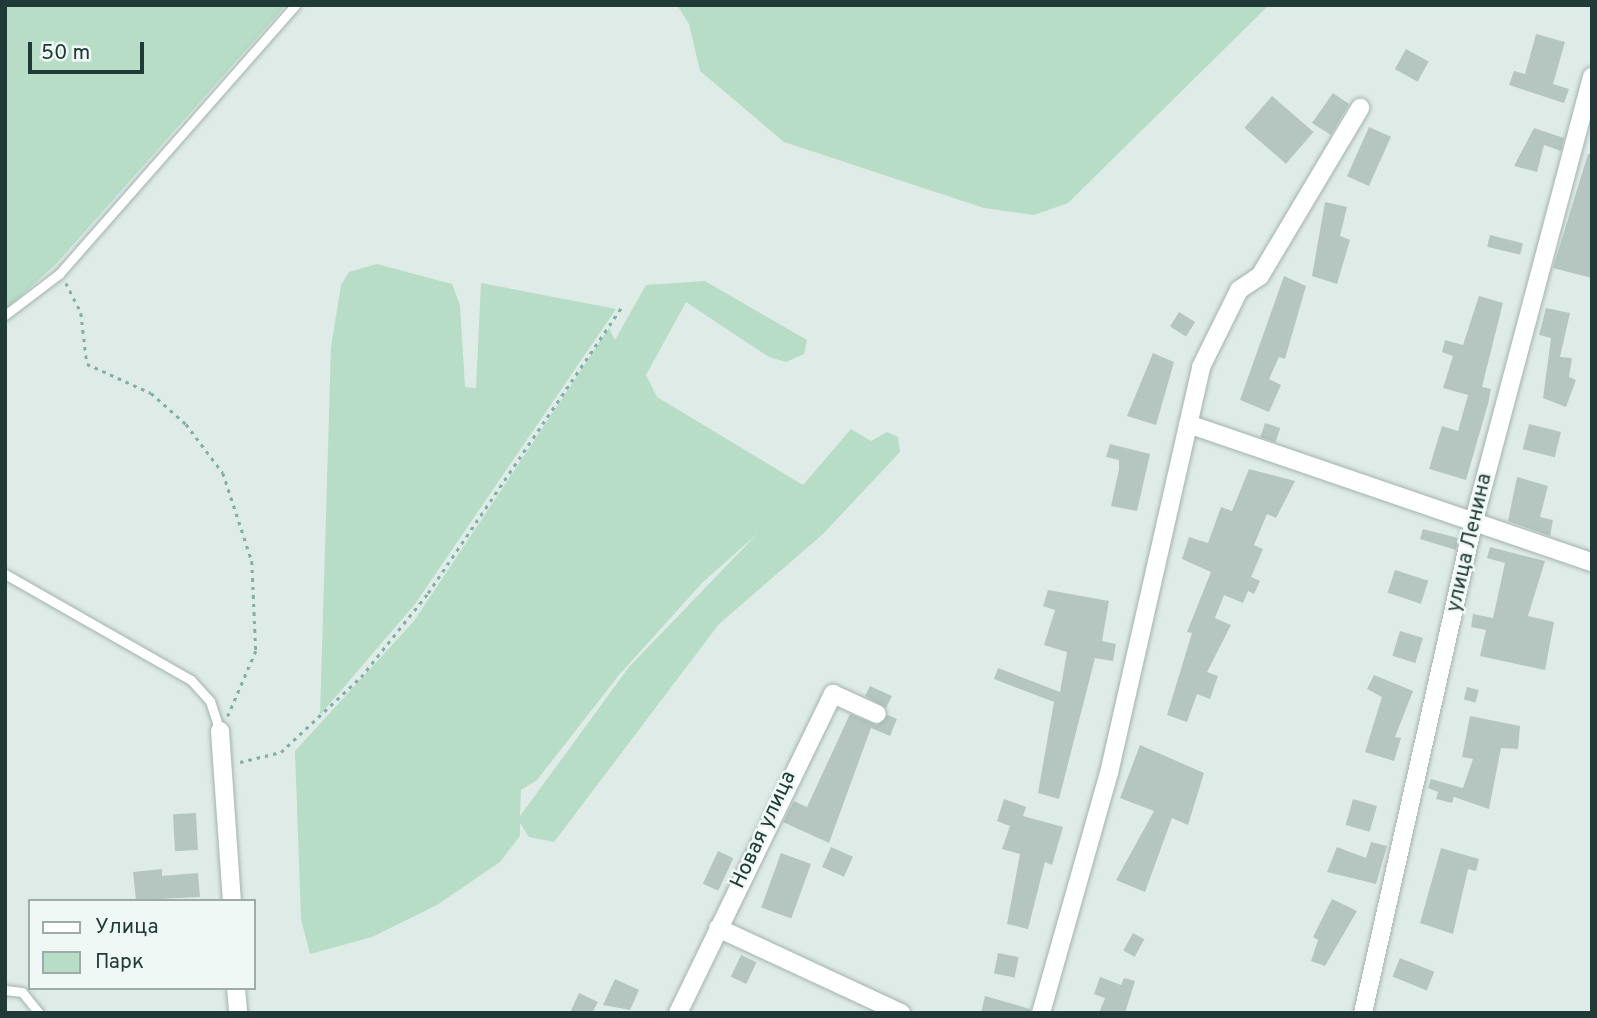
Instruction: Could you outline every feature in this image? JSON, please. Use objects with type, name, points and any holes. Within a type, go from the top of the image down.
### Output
[{"type":"street","name":"улица Ленина","points":[[1363,1013],[1473,523],[1592,78]]},
{"type":"street","points":[[1041,1013],[1109,773],[1201,367],[1240,290],[1260,276],[1360,108]]},
{"type":"street","points":[[1188,424],[1592,562]]},
{"type":"street","name":"Новая улица","points":[[678,1013],[833,694],[877,715]]},
{"type":"street","points":[[220,731],[232,899]]},
{"type":"street","points":[[718,928],[901,1013]]},
{"type":"street","points":[[236,990],[238,1013]]},
{"type":"lane","points":[[5,315],[59,274],[295,5]]},
{"type":"lane","points":[[5,574],[191,680],[209,701],[220,731]]},
{"type":"lane","points":[[5,990],[23,992],[39,1013]]},
{"type":"path","points":[[59,274],[81,313],[87,364],[151,393],[186,424],[223,473],[252,561],[256,651],[220,731]]},
{"type":"path","points":[[222,762],[281,752],[361,677],[428,593],[622,307]]},
{"type":"green space","points":[[5,5],[286,5],[56,264],[5,310]]},
{"type":"green space","points":[[677,5],[1269,5],[1068,203],[1034,215],[984,208],[784,142],[700,71],[689,24]]},
{"type":"green space","points":[[377,264],[452,284],[460,305],[465,387],[476,388],[481,283],[616,309],[415,604],[320,715],[331,347],[341,285],[349,272]]},
{"type":"green space","points":[[705,281],[807,340],[804,354],[786,362],[769,357],[686,302],[646,375],[657,397],[803,485],[851,429],[871,441],[887,432],[898,437],[900,452],[823,534],[719,624],[554,842],[529,837],[520,823],[520,836],[500,862],[437,905],[372,937],[310,954],[301,919],[295,751],[414,621],[609,328],[615,340],[646,285]],"holes":[[[758,533],[629,667],[520,816],[521,790],[537,780],[619,675],[702,583]]]},
{"type":"building","points":[[1536,34],[1565,42],[1553,84],[1569,89],[1564,103],[1509,85],[1514,71],[1525,74]]},
{"type":"building","points":[[1406,49],[1429,62],[1418,82],[1395,69]]},
{"type":"building","points":[[1333,93],[1349,104],[1331,135],[1312,123]]},
{"type":"building","points":[[1272,96],[1314,132],[1286,164],[1244,128]]},
{"type":"building","points":[[1369,127],[1391,137],[1369,186],[1347,176]]},
{"type":"building","points":[[1534,128],[1564,138],[1561,151],[1544,145],[1537,172],[1514,166]]},
{"type":"building","points":[[1588,154],[1592,154],[1592,278],[1553,268]]},
{"type":"building","points":[[1325,202],[1347,207],[1340,236],[1350,240],[1337,284],[1312,276]]},
{"type":"building","points":[[1490,235],[1523,243],[1520,255],[1487,247]]},
{"type":"building","points":[[1284,276],[1306,286],[1285,359],[1279,357],[1269,379],[1281,385],[1269,412],[1240,400]]},
{"type":"building","points":[[1479,296],[1503,303],[1482,387],[1491,389],[1488,404],[1466,480],[1429,469],[1442,426],[1458,431],[1468,395],[1443,388],[1453,356],[1442,352],[1445,340],[1463,345]]},
{"type":"building","points":[[1546,308],[1570,313],[1560,357],[1572,358],[1569,377],[1576,380],[1566,407],[1543,398],[1551,338],[1539,335]]},
{"type":"building","points":[[1179,312],[1195,322],[1186,336],[1170,326]]},
{"type":"building","points":[[1153,353],[1174,362],[1156,425],[1127,416]]},
{"type":"building","points":[[1265,423],[1280,428],[1276,442],[1260,437]]},
{"type":"building","points":[[1529,424],[1561,432],[1555,457],[1523,449]]},
{"type":"building","points":[[1110,444],[1150,454],[1137,511],[1111,506],[1119,460],[1106,457]]},
{"type":"building","points":[[1249,469],[1295,481],[1276,518],[1267,514],[1254,545],[1263,549],[1251,577],[1260,581],[1254,594],[1248,591],[1243,603],[1224,595],[1215,618],[1231,625],[1207,672],[1218,676],[1210,699],[1197,694],[1187,722],[1167,715],[1192,633],[1187,632],[1211,572],[1182,559],[1189,537],[1208,543],[1221,507],[1232,511]]},
{"type":"building","points":[[1517,477],[1548,486],[1540,517],[1553,520],[1550,536],[1508,521]]},
{"type":"building","points":[[1423,529],[1458,538],[1456,550],[1420,539]]},
{"type":"building","points":[[1490,547],[1545,561],[1528,616],[1554,622],[1545,670],[1480,656],[1486,630],[1471,627],[1473,614],[1493,618],[1505,563],[1487,558]]},
{"type":"building","points":[[1395,570],[1428,581],[1421,604],[1388,593]]},
{"type":"building","points":[[1048,590],[1109,601],[1102,641],[1116,644],[1113,661],[1095,658],[1059,799],[1038,793],[1054,702],[994,679],[998,668],[1060,692],[1067,652],[1044,645],[1055,610],[1043,606]]},
{"type":"building","points":[[1400,631],[1423,638],[1415,663],[1392,656]]},
{"type":"building","points":[[1374,675],[1413,691],[1395,737],[1401,738],[1394,761],[1365,752],[1382,697],[1367,689]]},
{"type":"building","points":[[870,686],[892,696],[886,708],[865,696]]},
{"type":"building","points":[[1467,687],[1479,690],[1475,703],[1464,700]]},
{"type":"building","points":[[850,714],[877,725],[888,715],[897,719],[890,736],[871,728],[829,843],[783,822],[794,801],[807,807]]},
{"type":"building","points":[[1470,716],[1520,726],[1518,749],[1501,748],[1489,809],[1454,797],[1452,803],[1436,799],[1438,792],[1428,788],[1431,779],[1463,788],[1473,759],[1462,757]]},
{"type":"building","points":[[1140,745],[1204,773],[1188,825],[1172,818],[1145,892],[1116,880],[1154,811],[1120,798]]},
{"type":"building","points":[[1004,799],[1026,807],[1023,816],[1063,827],[1052,865],[1045,862],[1028,929],[1007,924],[1020,854],[1002,849],[1010,826],[997,821]]},
{"type":"building","points":[[1353,799],[1377,806],[1370,832],[1346,825]]},
{"type":"building","points":[[196,813],[198,850],[175,851],[173,814]]},
{"type":"building","points":[[1371,842],[1387,846],[1376,884],[1327,872],[1337,847],[1366,858]]},
{"type":"building","points":[[831,847],[853,857],[844,877],[822,867]]},
{"type":"building","points":[[1441,848],[1479,859],[1476,871],[1468,869],[1453,934],[1420,923]]},
{"type":"building","points":[[718,851],[733,858],[718,891],[703,884]]},
{"type":"building","points":[[781,853],[811,864],[791,918],[761,908]]},
{"type":"building","points":[[162,869],[162,876],[198,873],[200,897],[136,899],[133,872]]},
{"type":"building","points":[[1332,899],[1357,911],[1325,966],[1311,961],[1318,940],[1313,937]]},
{"type":"building","points":[[1133,933],[1144,939],[1135,957],[1123,950]]},
{"type":"building","points":[[998,953],[1019,957],[1015,978],[994,974]]},
{"type":"building","points":[[741,955],[756,962],[746,984],[731,977]]},
{"type":"building","points":[[1400,958],[1434,972],[1427,990],[1393,977]]},
{"type":"building","points":[[1100,977],[1121,985],[1124,978],[1135,981],[1125,1013],[1099,1013],[1105,998],[1094,994]]},
{"type":"building","points":[[615,979],[639,990],[630,1010],[603,1005]]},
{"type":"building","points":[[579,993],[598,1002],[592,1013],[570,1013]]},
{"type":"building","points":[[985,996],[1030,1009],[1030,1013],[981,1013]]}]
